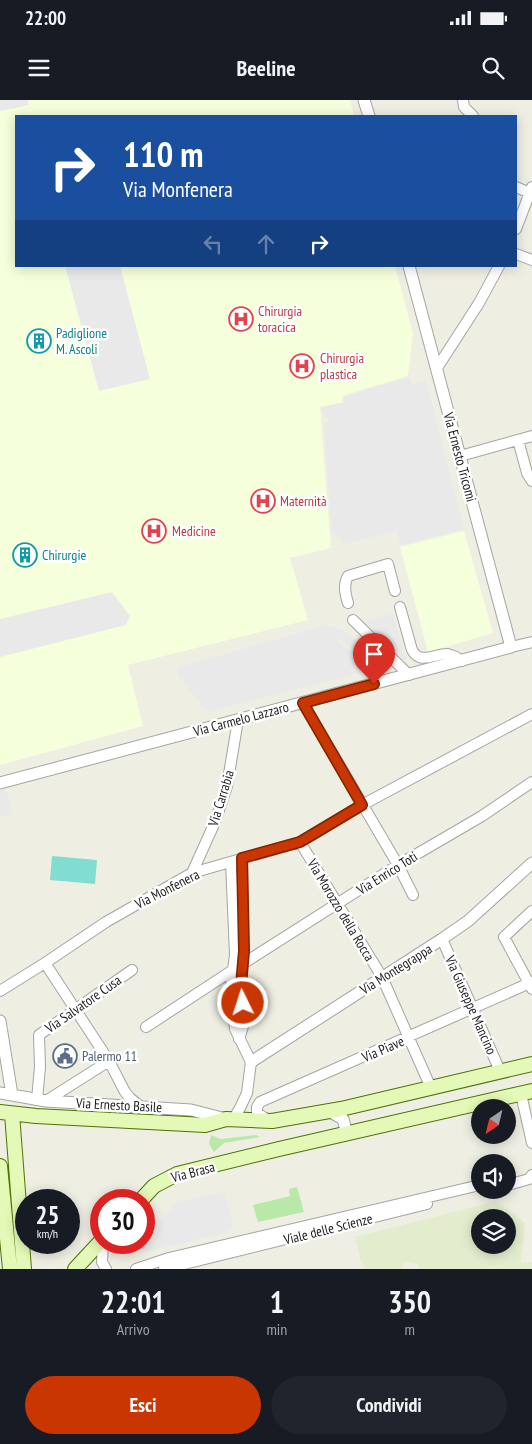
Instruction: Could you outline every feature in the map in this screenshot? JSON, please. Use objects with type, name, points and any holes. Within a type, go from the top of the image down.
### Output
[{"type":"main road","name":"Via Ernesto Basile","points":[[6,1113],[205,1124],[229,1120],[272,1120],[328,1111],[532,1064]]},
{"type":"main road","points":[[346,1134],[526,1092]]},
{"type":"main road","points":[[6,1113],[24,1269]]},
{"type":"main road","name":"Via Brasa","points":[[151,1189],[177,1174],[346,1134]]},
{"type":"main road","points":[[0,1166],[10,1269]]},
{"type":"main road","points":[[75,1269],[90,1254]]},
{"type":"street","points":[[364,100],[369,115]]},
{"type":"street","points":[[463,100],[464,107],[472,115]]},
{"type":"street","points":[[517,187],[531,190],[517,226]]},
{"type":"street","points":[[517,254],[532,260]]},
{"type":"street","name":"Via Ernesto Tricomi","points":[[409,267],[512,647]]},
{"type":"street","points":[[437,368],[479,304],[498,267]]},
{"type":"street","points":[[460,456],[532,436]]},
{"type":"street","points":[[518,440],[527,473],[532,480]]},
{"type":"street","points":[[348,603],[345,581],[348,576],[388,564],[395,591]]},
{"type":"street","points":[[400,607],[415,655],[425,658],[446,654],[462,661]]},
{"type":"street","points":[[353,620],[409,675]]},
{"type":"street","name":"Via Carmelo Lazzaro","points":[[2,783],[532,642]]},
{"type":"street","points":[[303,703],[398,865],[413,895]]},
{"type":"street","name":"Via Monfenera","points":[[0,990],[45,963],[106,922],[192,873],[300,842],[362,805],[532,714]]},
{"type":"street","name":"Via Carrabia","points":[[192,873],[215,822],[227,786],[238,720]]},
{"type":"street","name":"Via Enrico Toti","points":[[233,970],[398,865],[482,816],[532,782]]},
{"type":"street","name":"Via Morozzo della Rocca","points":[[300,842],[382,977],[431,1088]]},
{"type":"street","points":[[239,1039],[245,1020],[241,985],[244,951],[242,858]]},
{"type":"street","points":[[229,1120],[247,1093],[250,1062],[235,1029],[232,1003],[231,986],[235,956],[231,862]]},
{"type":"street","name":"Via Montegrappa","points":[[250,1062],[468,921],[532,863]]},
{"type":"street","points":[[531,985],[504,937],[532,911]]},
{"type":"street","name":"Via Giuseppe Mancino","points":[[442,939],[500,1071]]},
{"type":"street","points":[[45,963],[109,1061],[125,1092],[142,1107]]},
{"type":"street","name":"Via Salvatore Cusa","points":[[41,1101],[39,1035],[132,970]]},
{"type":"street","points":[[146,1027],[233,970]]},
{"type":"street","name":"Via Piave","points":[[272,1120],[258,1114],[256,1108],[260,1102],[531,985]]},
{"type":"street","points":[[0,1021],[3,1065],[12,1095]]},
{"type":"street","points":[[41,1101],[109,1061]]},
{"type":"street","name":"Via Ernesto Basile","points":[[0,1092],[41,1101],[191,1110],[229,1120]]},
{"type":"street","points":[[526,1092],[532,1143]]},
{"type":"street","points":[[328,1111],[343,1119],[346,1134]]},
{"type":"street","points":[[516,1176],[532,1175]]},
{"type":"street","points":[[516,1183],[529,1179],[532,1175]]},
{"type":"street","name":"Viale delle Scienze","points":[[168,1265],[471,1187]]},
{"type":"street","name":"Viale delle Scienze","points":[[136,1269],[168,1265],[471,1194]]},
{"type":"street","points":[[102,1254],[102,1262],[106,1269]]},
{"type":"shaded area","points":[[0,100],[27,100],[29,105],[0,111]]},
{"type":"shaded area","points":[[27,100],[350,100],[354,115],[15,115],[15,267],[395,267],[413,333],[408,376],[345,395],[342,397],[343,402],[320,407],[331,548],[290,558],[308,620],[128,665],[143,726],[0,765],[0,111],[28,105]]},
{"type":"shaded area","points":[[65,267],[120,267],[150,379],[99,391]]},
{"type":"shaded area","points":[[409,377],[412,385],[426,381],[464,529],[401,545],[396,530],[342,545],[341,538],[332,533],[324,424],[330,421],[322,413],[322,408],[344,403],[343,398],[346,396]]},
{"type":"shaded area","points":[[464,531],[493,633],[428,652],[400,547]]},
{"type":"shaded area","points":[[112,592],[130,616],[126,625],[0,657],[0,619]]},
{"type":"shaded area","points":[[393,614],[404,652],[408,659],[403,660],[363,622]]},
{"type":"shaded area","points":[[326,625],[342,630],[364,646],[358,653],[338,638],[336,640],[371,667],[367,671],[210,711],[205,709],[177,674],[178,668]]},
{"type":"shaded area","points":[[3,789],[8,794],[12,814],[0,817],[0,791]]},
{"type":"shaded area","points":[[52,856],[97,860],[95,884],[50,880]]},
{"type":"shaded area","points":[[224,1192],[233,1225],[228,1232],[155,1250],[155,1224],[178,1202]]},
{"type":"shaded area","points":[[497,1201],[507,1209],[471,1209],[471,1254],[516,1254],[516,1216],[525,1223],[521,1262],[532,1262],[532,1269],[419,1269],[417,1264],[405,1262],[402,1269],[365,1269],[355,1237]]},
{"type":"green space","points":[[211,1135],[221,1139],[256,1135],[260,1137],[224,1143],[214,1152],[209,1144]]},
{"type":"green space","points":[[297,1187],[304,1212],[258,1222],[253,1205],[290,1196],[289,1189]]},
{"type":"place","name":"Chirurgia toracica","points":[[241,319]]},
{"type":"place","name":"Padiglione M. Ascoli","points":[[39,341]]},
{"type":"place","name":"Chirurgia plastica","points":[[302,366]]},
{"type":"place","name":"Maternità","points":[[263,501]]},
{"type":"place","name":"Medicine","points":[[154,531]]},
{"type":"place","name":"Chirurgie","points":[[25,555]]},
{"type":"place","name":"Palermo 11","points":[[65,1056]]},
{"type":"route","points":[[243,1003],[241,985],[244,951],[242,858],[300,842],[362,805],[303,703],[374,684]]}]
